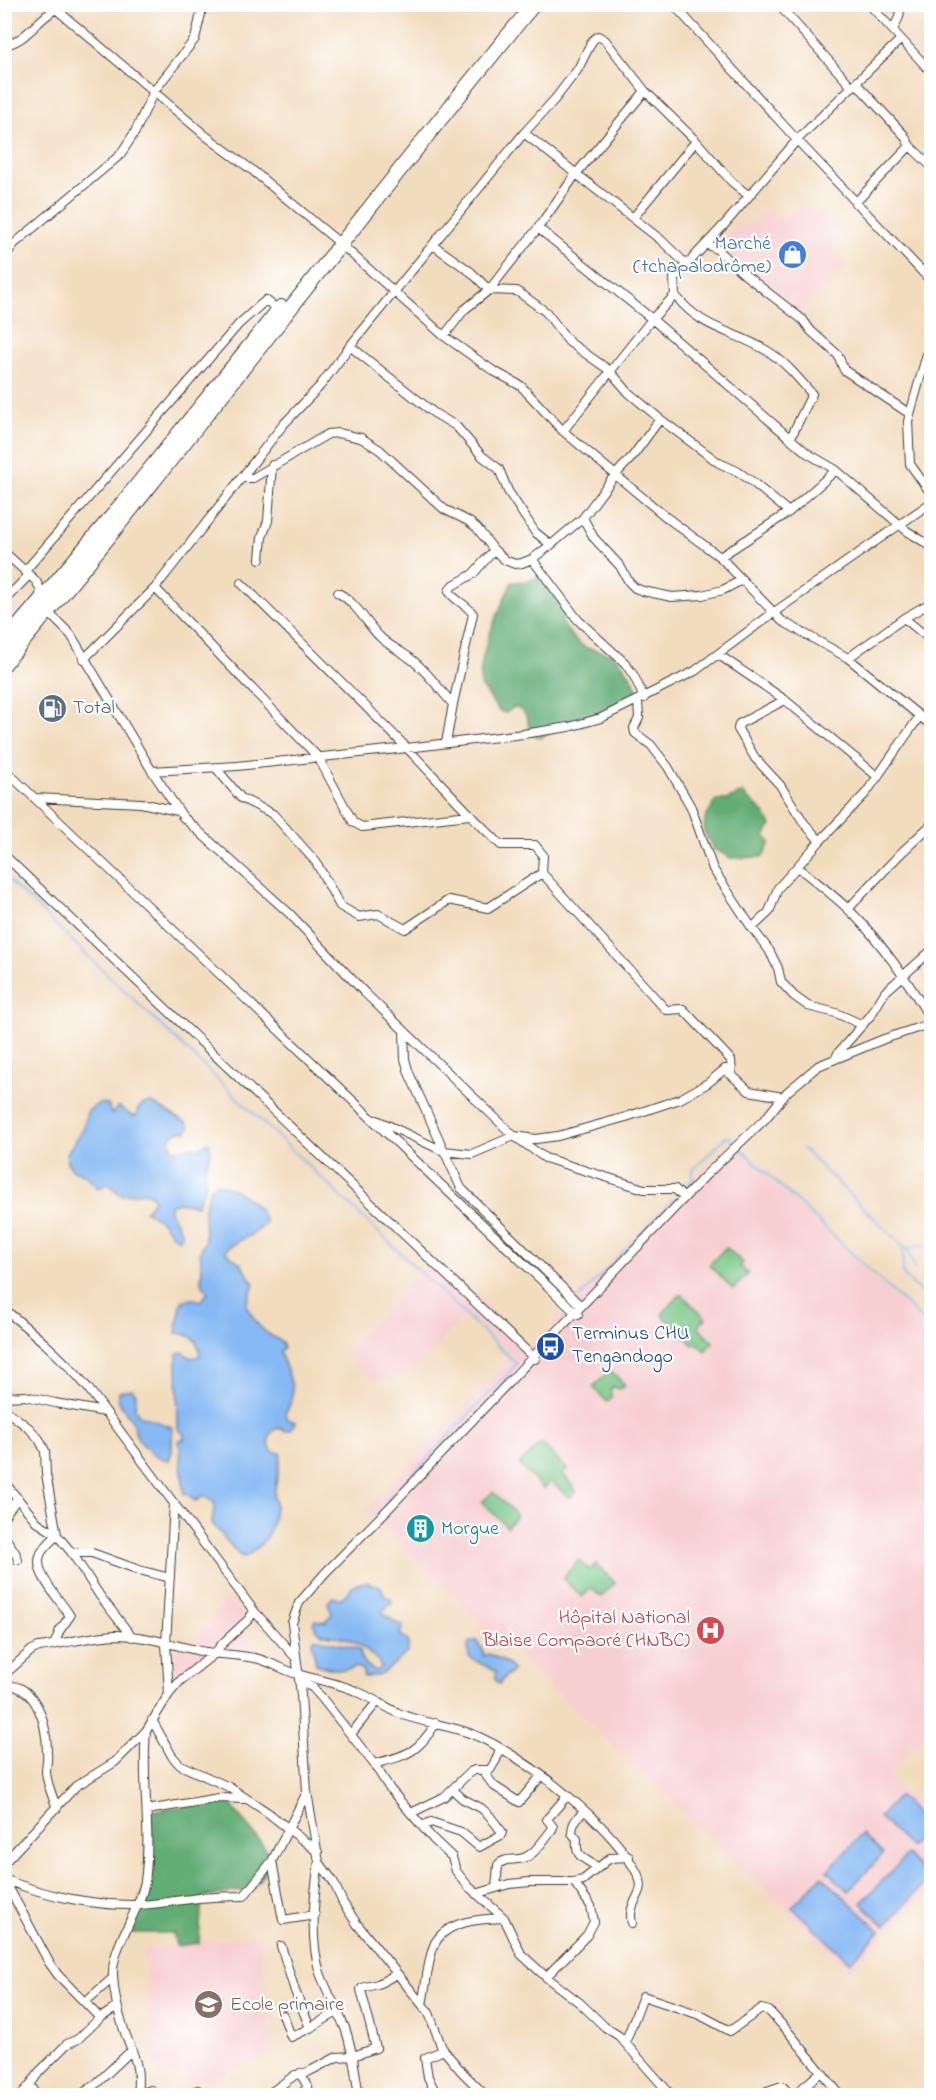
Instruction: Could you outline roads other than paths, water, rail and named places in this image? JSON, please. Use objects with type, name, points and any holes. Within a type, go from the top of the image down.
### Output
[{"type":"main road","points":[[4,664],[207,416],[338,242],[526,4]]},
{"type":"main road","points":[[4,643],[112,516],[278,310],[338,242],[534,4]]},
{"type":"street","points":[[4,257],[14,244],[120,154],[135,132],[154,91],[195,39],[202,9],[200,4]]},
{"type":"street","points":[[673,4],[855,203],[932,282]]},
{"type":"street","points":[[778,4],[932,167]]},
{"type":"street","points":[[869,4],[932,73]]},
{"type":"street","points":[[893,30],[899,17],[901,4]]},
{"type":"street","points":[[4,45],[19,40],[53,7],[206,136],[252,170],[338,242],[444,336],[492,370],[521,386],[563,431],[666,517],[720,557],[773,613],[794,628],[848,658],[932,726]]},
{"type":"street","points":[[84,658],[154,588],[283,425],[320,386],[350,346],[578,69],[592,40],[598,36],[605,40],[645,91],[696,141],[732,182],[749,196]]},
{"type":"street","points":[[790,439],[812,394],[770,352],[714,327],[686,309],[675,295],[674,278],[797,140],[901,39]]},
{"type":"street","points":[[444,336],[464,310],[489,290],[538,228],[576,174],[645,91]]},
{"type":"street","points":[[524,133],[661,240],[687,265]]},
{"type":"street","points":[[633,218],[696,141]]},
{"type":"street","points":[[855,203],[910,146]]},
{"type":"street","points":[[538,228],[652,319],[807,453],[836,470],[900,524],[932,547]]},
{"type":"street","points":[[706,244],[717,249],[744,274],[803,320],[811,331],[838,355],[844,370],[910,414]]},
{"type":"street","points":[[433,245],[471,272],[489,290],[517,291],[546,312],[569,342],[609,370],[629,393],[660,420],[719,463],[750,480],[789,512]]},
{"type":"street","points":[[923,273],[932,260]]},
{"type":"street","points":[[563,431],[609,370],[675,295]]},
{"type":"street","points":[[4,602],[239,324],[266,300],[278,310]]},
{"type":"street","points":[[932,336],[908,421],[910,464],[932,495]]},
{"type":"street","points":[[350,346],[427,408],[456,426],[482,456],[499,469],[508,491],[535,532],[550,545]]},
{"type":"street","points":[[242,478],[252,478],[328,434],[338,433],[361,438],[380,450],[444,509],[477,528],[494,550],[505,560],[514,564],[532,559],[583,518],[660,420]]},
{"type":"street","points":[[260,559],[262,537],[268,521],[272,465]]},
{"type":"street","points":[[720,557],[789,512],[836,470]]},
{"type":"street","points":[[152,771],[216,768],[407,748],[569,727],[601,718],[695,671],[773,613],[932,502]]},
{"type":"street","points":[[583,518],[594,538],[620,566],[635,588],[672,597],[702,595],[723,590],[742,580]]},
{"type":"street","points":[[446,743],[473,614],[470,608],[451,596],[449,591],[452,586],[473,574],[494,550]]},
{"type":"street","points":[[4,552],[36,581],[41,599],[48,612],[71,635],[178,811],[290,915],[404,1031],[514,1136],[545,1158],[644,1189],[675,1189],[684,1198]]},
{"type":"street","points":[[532,559],[578,620],[625,663],[634,676],[641,700],[639,718],[634,728],[635,733],[651,745],[668,767],[691,807],[713,869],[769,950],[778,968],[781,982],[794,996],[808,1006],[836,1013],[863,1025]]},
{"type":"street","points":[[241,584],[407,748],[469,815],[501,845],[535,844],[543,855],[542,873],[666,1010],[684,1009],[731,1060],[732,1075]]},
{"type":"street","points":[[154,588],[318,757],[353,822],[362,827],[469,815]]},
{"type":"street","points":[[338,593],[356,608],[382,639],[422,669],[453,704]]},
{"type":"street","points":[[848,658],[903,618],[929,607]]},
{"type":"street","points":[[903,618],[932,640]]},
{"type":"street","points":[[718,655],[785,700],[878,777]]},
{"type":"street","points":[[785,700],[739,724],[738,729],[755,758],[780,785],[804,823],[820,841]]},
{"type":"street","points":[[752,928],[769,912],[778,888],[866,794],[919,717]]},
{"type":"street","points":[[216,768],[241,798],[273,813],[316,862],[340,906],[359,917],[378,914],[405,929],[449,900],[488,908],[542,873]]},
{"type":"street","points":[[4,769],[578,1311]]},
{"type":"street","points":[[35,798],[141,802],[178,811]]},
{"type":"street","points":[[848,909],[932,824]]},
{"type":"street","points":[[4,855],[534,1358]]},
{"type":"street","points":[[359,2096],[353,2056],[320,1971],[315,1946],[315,1883],[319,1862],[307,1792],[299,1678],[291,1623],[296,1609],[304,1595],[534,1358],[684,1198],[766,1118],[783,1097],[818,1066],[932,1022],[872,934],[848,909],[798,867]]},
{"type":"street","points":[[836,1058],[836,1055],[875,1010],[885,992],[932,950]]},
{"type":"street","points":[[404,1031],[405,1059],[409,1073],[461,1188],[578,1311]]},
{"type":"street","points":[[371,1117],[443,1151],[472,1154],[514,1136],[536,1139],[558,1136],[627,1117],[680,1099],[708,1083],[725,1069],[749,1091],[783,1097]]},
{"type":"street","points":[[4,1309],[67,1363],[254,1611],[296,1657]]},
{"type":"street","points":[[4,1396],[25,1396],[105,1412]]},
{"type":"street","points":[[4,1409],[29,1428],[39,1439],[45,1451],[46,1474],[57,1535]]},
{"type":"street","points":[[4,1482],[37,1522],[57,1535],[72,1553],[100,1596],[132,1637]]},
{"type":"street","points":[[4,1516],[18,1498]]},
{"type":"street","points":[[169,1694],[166,1644],[174,1503]]},
{"type":"street","points":[[54,1645],[60,1630],[70,1616],[48,1585],[39,1564],[41,1554],[57,1535]]},
{"type":"street","points":[[4,1536],[18,1560]]},
{"type":"street","points":[[72,1553],[92,1553],[139,1570],[170,1578]]},
{"type":"street","points":[[4,1863],[76,1786],[115,1762],[146,1731],[169,1694],[196,1667],[214,1654],[254,1611]]},
{"type":"street","points":[[4,1675],[32,1650],[39,1647],[114,1635],[214,1654],[257,1659],[299,1678],[312,1687],[374,1764],[390,1789],[452,1857],[456,1871],[504,1918],[520,1954],[580,2003],[605,2027],[619,2036],[672,2096]]},
{"type":"street","points":[[299,1678],[329,1681],[414,1719],[473,1734],[519,1759],[584,1811],[629,1857],[642,1884],[642,1890],[633,1903],[632,1923]]},
{"type":"street","points":[[4,1685],[29,1693],[42,1717],[47,1751],[46,1772],[57,1808]]},
{"type":"street","points":[[351,1734],[377,1702]]},
{"type":"street","points":[[152,1720],[171,1756],[180,1765],[229,1787],[289,1828],[318,1852]]},
{"type":"street","points":[[374,1764],[402,1757],[419,1747],[436,1723]]},
{"type":"street","points":[[146,1731],[145,1878],[138,1905],[119,1946],[112,1973],[117,2007],[139,2077],[137,2095],[151,2090],[156,2096]]},
{"type":"street","points":[[411,1813],[444,1797],[470,1772],[486,1771],[492,1767],[500,1749]]},
{"type":"street","points":[[482,1770],[494,1786],[519,1802],[541,1776]]},
{"type":"street","points":[[422,1826],[431,1822],[461,1832],[479,1847],[501,1835],[502,1832],[489,1815],[452,1789]]},
{"type":"street","points":[[4,1879],[59,1896],[99,1903],[138,1905],[244,1896],[272,1861],[307,1792]]},
{"type":"street","points":[[496,1888],[498,1865],[505,1860],[523,1859],[529,1856],[551,1831],[553,1827],[547,1819],[567,1796]]},
{"type":"street","points":[[147,1810],[219,1798],[246,1799]]},
{"type":"street","points":[[584,1811],[574,1821],[572,1828],[572,1833],[577,1840],[575,1849],[597,1868]]},
{"type":"street","points":[[476,1893],[530,1882],[583,1880],[610,1858],[629,1857]]},
{"type":"street","points":[[272,1861],[283,1920],[315,1915]]},
{"type":"street","points":[[319,1862],[333,1881],[343,1903],[357,1924],[429,2013],[444,2050],[460,2071],[486,2096]]},
{"type":"street","points":[[4,1879],[50,1964],[100,2018]]},
{"type":"street","points":[[546,1977],[587,1935],[594,1923],[591,1906],[574,1882]]},
{"type":"street","points":[[422,2004],[435,1944],[445,1933],[454,1926],[474,1919],[504,1918]]},
{"type":"street","points":[[281,1946],[295,1991],[310,2028]]},
{"type":"street","points":[[266,2096],[295,2074],[308,2072],[337,2057],[353,2056],[374,2050],[376,2047],[361,1990],[397,1974]]},
{"type":"street","points":[[86,2001],[113,1978]]},
{"type":"street","points":[[625,2043],[643,1996],[700,2015],[729,2031],[761,2009],[769,2012],[786,2029],[840,2096]]},
{"type":"street","points":[[20,2096],[66,2044],[81,2036],[100,2018],[117,2007]]},
{"type":"street","points":[[283,2015],[291,2037],[337,2012]]},
{"type":"street","points":[[80,2096],[132,2050]]},
{"type":"street","points":[[437,2096],[428,2077],[424,2058],[444,2050]]},
{"type":"street","points":[[760,2096],[766,2091],[782,2086],[793,2096],[821,2072]]},
{"type":"street","points":[[299,2096],[309,2085],[300,2073]]},
{"type":"street","points":[[30,2085],[38,2096]]},
{"type":"street","points":[[182,2096],[196,2090],[203,2096]]},
{"type":"water","points":[[99,1103],[108,1105],[112,1115],[118,1106],[132,1116],[136,1116],[143,1104],[152,1103],[187,1123],[189,1127],[187,1131],[179,1131],[171,1136],[170,1142],[173,1149],[179,1150],[193,1146],[197,1150],[208,1142],[210,1144],[210,1154],[204,1171],[206,1184],[197,1205],[177,1202],[170,1205],[170,1211],[182,1233],[180,1239],[172,1235],[162,1222],[145,1210],[154,1200],[150,1193],[121,1195],[108,1184],[98,1188],[85,1175],[72,1169],[67,1162],[67,1153],[84,1128],[87,1112]]},
{"type":"water","points":[[216,1183],[246,1197],[257,1208],[266,1223],[225,1251],[241,1264],[254,1284],[246,1305],[254,1318],[264,1331],[282,1342],[284,1347],[280,1352],[292,1390],[290,1405],[285,1413],[287,1419],[295,1422],[292,1429],[273,1430],[268,1441],[273,1452],[281,1453],[274,1495],[274,1516],[270,1531],[262,1543],[244,1557],[239,1555],[212,1523],[215,1503],[204,1496],[195,1501],[187,1493],[184,1494],[179,1440],[184,1439],[184,1434],[178,1429],[177,1354],[183,1352],[191,1358],[200,1356],[198,1345],[193,1338],[176,1333],[182,1301],[194,1299],[201,1301],[208,1293],[201,1281],[200,1252],[205,1241],[204,1209],[210,1188]]},
{"type":"water","points":[[132,1389],[136,1394],[135,1409],[139,1415],[172,1427],[172,1451],[169,1460],[150,1451],[136,1435],[132,1421],[120,1404],[118,1396],[118,1392]]},
{"type":"water","points":[[368,1582],[371,1585],[378,1585],[382,1588],[384,1596],[391,1599],[392,1604],[381,1611],[403,1626],[400,1634],[408,1641],[408,1652],[389,1669],[372,1676],[364,1677],[362,1669],[354,1667],[340,1670],[316,1664],[312,1642],[314,1639],[320,1639],[356,1648],[360,1650],[362,1661],[372,1669],[375,1671],[381,1667],[378,1660],[358,1644],[345,1638],[323,1634],[313,1623],[315,1620],[326,1622],[332,1614],[328,1603],[332,1597],[339,1599],[353,1586]]},
{"type":"water","points":[[476,1641],[483,1650],[484,1656],[488,1654],[494,1656],[513,1670],[499,1684],[495,1680],[496,1672],[469,1657],[468,1644]]},
{"type":"water","points":[[899,1796],[931,1826],[910,1847],[879,1817]]},
{"type":"water","points":[[862,1834],[883,1854],[848,1891],[827,1871]]},
{"type":"water","points":[[907,1855],[930,1878],[885,1926],[861,1903]]},
{"type":"water","points":[[822,1876],[880,1931],[850,1962],[792,1907]]},
{"type":"waterway","points":[[4,876],[517,1364],[385,1503]]},
{"type":"waterway","points":[[685,1188],[693,1179],[693,1170],[727,1136],[736,1144]]},
{"type":"waterway","points":[[740,1148],[932,1329]]},
{"type":"waterway","points":[[802,1148],[909,1252],[915,1269]]},
{"type":"waterway","points":[[579,1298],[674,1199]]},
{"type":"waterway","points":[[905,1248],[932,1245]]},
{"type":"waterway","points":[[903,1246],[903,1275],[932,1303]]},
{"type":"place","name":"Marché (tchapalodrôme)","points":[[792,255]]},
{"type":"place","name":"Total","points":[[52,708]]},
{"type":"place","name":"Terminus CHU Tengandogo","points":[[551,1346]]},
{"type":"place","name":"Morgue","points":[[420,1529]]},
{"type":"place","name":"Hôpital National Blaise Compaoré (HNBC)","points":[[711,1630]]},
{"type":"place","name":"Ecole primaire","points":[[209,2005]]}]
